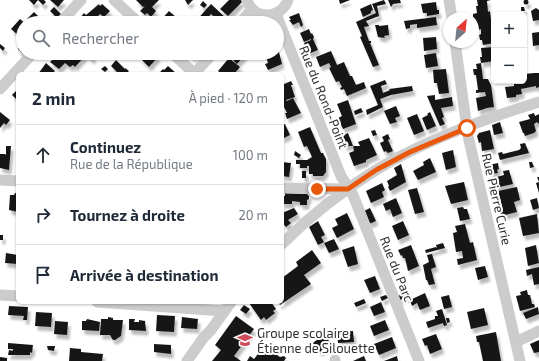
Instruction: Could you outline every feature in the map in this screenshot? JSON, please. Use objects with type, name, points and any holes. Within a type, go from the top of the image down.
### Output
[{"type":"street","points":[[66,16],[81,0]]},
{"type":"street","points":[[114,0],[131,16]]},
{"type":"street","points":[[244,16],[250,5],[258,13],[264,15],[276,14],[287,5],[288,0]]},
{"type":"street","points":[[449,0],[451,12]]},
{"type":"street","name":"Rue du Rond-Point","points":[[284,34],[341,176],[348,189]]},
{"type":"street","name":"Rue Pierre Curie","points":[[456,48],[467,128],[520,361]]},
{"type":"street","points":[[0,89],[27,60]]},
{"type":"street","points":[[180,60],[193,72]]},
{"type":"street","points":[[197,72],[207,60]]},
{"type":"street","points":[[284,242],[328,204],[376,170],[410,152],[467,128],[539,102]]},
{"type":"street","points":[[0,180],[16,181]]},
{"type":"street","points":[[284,188],[348,189]]},
{"type":"street","name":"Rue du Parc","points":[[348,189],[353,195],[419,361]]},
{"type":"street","points":[[0,295],[16,296]]},
{"type":"street","points":[[122,304],[224,312]]},
{"type":"street","points":[[187,361],[204,336],[211,330],[230,304]]},
{"type":"street","points":[[516,342],[539,331]]},
{"type":"building","points":[[526,-1],[529,2],[526,5],[523,2]]},
{"type":"building","points":[[29,0],[38,0],[34,5]]},
{"type":"building","points":[[38,0],[44,0],[46,2],[43,5]]},
{"type":"building","points":[[50,0],[64,0],[58,7]]},
{"type":"building","points":[[136,0],[159,0],[152,7],[156,11],[152,16],[147,13],[145,15],[140,11],[145,6],[143,7]]},
{"type":"building","points":[[185,0],[193,0],[188,5]]},
{"type":"building","points":[[229,0],[241,0],[242,2],[228,16],[220,9]]},
{"type":"building","points":[[339,0],[350,0],[340,4]]},
{"type":"building","points":[[384,0],[386,4],[377,6],[379,16],[366,21],[369,26],[364,27],[369,41],[371,41],[370,43],[379,65],[373,67],[360,37],[362,36],[356,22],[376,13],[372,4]]},
{"type":"building","points":[[388,0],[400,0],[401,3],[393,4],[391,7]]},
{"type":"building","points":[[477,0],[491,0],[487,1],[488,12],[490,11],[491,20],[491,44],[483,45],[482,40],[480,40],[479,35],[481,34],[481,29],[479,30],[479,12],[477,12],[476,6],[478,6]]},
{"type":"building","points":[[203,1],[207,5],[204,8],[200,5]]},
{"type":"building","points":[[436,2],[439,14],[427,16],[427,13],[423,13],[421,4]]},
{"type":"building","points":[[99,4],[100,6],[102,4],[110,11],[105,16],[100,14],[98,16],[82,16],[84,13],[86,15]]},
{"type":"building","points":[[211,4],[224,16],[213,16],[211,14],[209,16],[200,16]]},
{"type":"building","points":[[371,4],[373,10],[371,13],[363,17],[360,9]]},
{"type":"building","points":[[54,7],[61,14],[59,16],[55,16],[50,11]]},
{"type":"building","points":[[521,7],[524,7],[525,11],[521,11]]},
{"type":"building","points":[[536,8],[539,10],[539,20],[533,21],[531,11]]},
{"type":"building","points":[[169,11],[175,16],[164,16]]},
{"type":"building","points":[[34,12],[38,16],[30,16]]},
{"type":"building","points":[[299,13],[303,25],[301,27],[299,22],[293,25],[289,20],[291,20],[289,17]]},
{"type":"building","points":[[436,17],[437,25],[417,28],[417,24],[410,25],[410,28],[406,29],[404,21]]},
{"type":"building","points":[[16,23],[16,33],[11,29]]},
{"type":"building","points":[[375,25],[388,25],[389,35],[384,36],[385,38],[378,37]]},
{"type":"building","points":[[309,29],[314,37],[313,39],[318,50],[308,54],[304,43],[311,39],[304,42],[300,33]]},
{"type":"building","points":[[539,32],[539,45],[533,46],[532,33]]},
{"type":"building","points":[[436,37],[437,49],[424,51],[423,38]]},
{"type":"building","points":[[0,44],[5,48],[3,51],[0,48]]},
{"type":"building","points":[[491,47],[491,61],[481,63],[481,48]]},
{"type":"building","points":[[331,51],[337,65],[344,62],[356,85],[364,82],[366,88],[347,96],[344,89],[341,90],[340,88],[342,87],[339,81],[336,82],[329,68],[331,67],[329,63],[320,67],[316,57]]},
{"type":"building","points":[[436,53],[438,66],[426,68],[424,55]]},
{"type":"building","points":[[52,60],[81,60],[75,67],[73,65],[70,67],[65,63],[59,69],[50,62]]},
{"type":"building","points":[[116,60],[129,71],[117,72],[111,66]]},
{"type":"building","points":[[142,60],[155,60],[149,67]]},
{"type":"building","points":[[227,60],[231,60],[240,67],[236,72],[218,71]]},
{"type":"building","points":[[233,60],[241,60],[237,64]]},
{"type":"building","points":[[267,60],[281,60],[282,64],[268,70],[265,64],[268,63]]},
{"type":"building","points":[[46,63],[55,71],[54,72],[39,72]]},
{"type":"building","points":[[481,63],[483,79],[488,79],[491,85],[494,107],[478,111],[476,98],[486,96],[485,92],[476,93],[476,90],[478,90],[476,75],[474,75],[473,69],[477,69],[476,64]]},
{"type":"building","points":[[105,66],[108,69],[105,72],[101,69]]},
{"type":"building","points":[[168,66],[175,72],[160,72],[163,69],[164,70]]},
{"type":"building","points":[[446,69],[449,93],[439,94],[437,83],[434,83],[433,70]]},
{"type":"building","points":[[539,73],[539,87],[536,88],[536,86],[521,89],[522,94],[516,95],[516,97],[507,98],[505,87],[514,86],[514,84],[527,84],[527,74]]},
{"type":"building","points":[[385,80],[387,84],[381,86],[383,93],[390,90],[389,89],[412,86],[413,91],[391,95],[380,99],[383,107],[367,115],[366,110],[378,105],[370,86]]},
{"type":"building","points":[[291,81],[295,97],[286,100],[287,101],[293,98],[301,113],[287,119],[285,113],[287,113],[284,107],[284,84]]},
{"type":"building","points":[[16,91],[16,99],[12,95]]},
{"type":"building","points":[[435,95],[435,100],[452,97],[453,106],[441,108],[444,117],[442,118],[445,124],[440,126],[427,96]]},
{"type":"building","points":[[348,100],[356,124],[343,129],[338,118],[342,116],[337,104]]},
{"type":"building","points":[[396,106],[400,116],[395,118],[397,122],[390,124],[384,111]]},
{"type":"building","points":[[361,108],[363,112],[355,115],[354,111]]},
{"type":"building","points":[[0,112],[10,120],[6,125],[4,123],[0,128]]},
{"type":"building","points":[[430,112],[436,126],[427,130],[422,118]]},
{"type":"building","points":[[534,113],[535,116],[539,114],[539,124],[537,122],[534,124],[536,131],[534,133],[525,136],[519,122],[530,119],[528,115]]},
{"type":"building","points":[[417,114],[424,131],[414,135],[407,118]]},
{"type":"building","points":[[500,122],[503,133],[494,135],[492,125]]},
{"type":"building","points":[[284,124],[290,135],[284,138]]},
{"type":"building","points":[[310,127],[321,153],[323,153],[326,159],[326,172],[323,176],[313,176],[313,174],[309,174],[309,166],[307,166],[307,168],[300,168],[300,164],[296,164],[296,160],[307,160],[312,157],[307,146],[304,147],[298,132]]},
{"type":"building","points":[[375,130],[377,135],[373,136],[371,131]]},
{"type":"building","points":[[490,130],[494,149],[482,151],[481,142],[479,143],[477,136],[479,133]]},
{"type":"building","points":[[348,133],[353,146],[344,146],[340,137]]},
{"type":"building","points":[[388,134],[390,139],[388,140],[393,151],[388,153],[386,151],[384,152],[380,143],[384,141],[382,137]]},
{"type":"building","points":[[369,138],[377,155],[366,160],[366,162],[354,166],[349,153],[354,151],[353,146],[360,146],[358,142]]},
{"type":"building","points":[[525,143],[529,153],[500,160],[498,153],[502,152],[503,154],[519,150],[521,148],[520,144]]},
{"type":"building","points":[[6,146],[11,146],[9,170],[0,168],[0,154],[6,155]]},
{"type":"building","points":[[453,150],[456,167],[446,170],[442,153]]},
{"type":"building","points":[[295,151],[301,155],[299,158],[294,155]]},
{"type":"building","points":[[430,158],[436,172],[418,180],[413,171],[424,165],[423,162]]},
{"type":"building","points":[[284,162],[291,163],[289,177],[284,176]]},
{"type":"building","points":[[529,162],[532,162],[534,167],[530,168]]},
{"type":"building","points":[[498,163],[498,173],[491,174],[489,165]]},
{"type":"building","points":[[401,164],[406,182],[390,191],[387,181],[397,175],[394,168]]},
{"type":"building","points":[[509,170],[513,184],[495,188],[493,178],[504,175],[503,171]]},
{"type":"building","points":[[302,171],[306,171],[306,178],[302,178]]},
{"type":"building","points":[[464,182],[468,200],[451,204],[445,186]]},
{"type":"building","points":[[539,182],[539,193],[536,183]]},
{"type":"building","points":[[382,183],[385,190],[382,192],[384,197],[371,203],[366,191]]},
{"type":"building","points":[[517,187],[520,200],[514,202],[517,212],[501,216],[499,205],[501,205],[498,191]]},
{"type":"building","points":[[417,188],[424,212],[415,214],[408,190]]},
{"type":"building","points":[[16,193],[16,212],[9,210],[10,195],[14,195]]},
{"type":"building","points":[[285,193],[307,194],[309,199],[307,200],[307,205],[300,205],[300,202],[292,201],[292,204],[284,204]]},
{"type":"building","points":[[396,198],[402,213],[393,217],[390,209],[386,211],[383,204]]},
{"type":"building","points":[[537,198],[539,208],[533,210],[530,200]]},
{"type":"building","points":[[463,207],[464,209],[467,209],[470,219],[460,221],[457,208]]},
{"type":"building","points":[[294,208],[298,214],[288,220],[291,223],[286,227],[284,224],[284,212]]},
{"type":"building","points":[[370,208],[376,221],[369,224],[364,211]]},
{"type":"building","points":[[347,213],[354,229],[337,238],[332,228],[338,225],[335,219]]},
{"type":"building","points":[[537,214],[539,233],[523,236],[519,218]]},
{"type":"building","points":[[318,221],[325,235],[321,237],[324,242],[318,245],[309,227]]},
{"type":"building","points":[[403,221],[409,235],[398,240],[392,226]]},
{"type":"building","points":[[465,224],[470,243],[473,242],[477,260],[458,265],[457,259],[463,258],[462,251],[456,252],[453,233],[457,232],[455,226]]},
{"type":"building","points":[[0,235],[3,235],[3,240],[0,240]]},
{"type":"building","points":[[334,239],[339,249],[329,253],[324,243]]},
{"type":"building","points":[[443,243],[445,248],[426,253],[425,250],[437,248],[436,245]]},
{"type":"building","points":[[411,245],[419,266],[408,271],[405,258],[403,258],[402,255],[401,256],[398,250]]},
{"type":"building","points":[[536,245],[539,263],[528,266],[525,248]]},
{"type":"building","points":[[354,246],[358,264],[348,267],[342,250]]},
{"type":"building","points":[[312,250],[321,263],[304,275],[311,284],[284,302],[284,276],[298,266],[296,262]]},
{"type":"building","points":[[6,253],[16,255],[16,264],[5,263]]},
{"type":"building","points":[[432,254],[436,267],[431,269],[435,284],[429,285],[426,280],[423,265],[429,262],[427,255]]},
{"type":"building","points":[[485,266],[488,277],[478,280],[475,268]]},
{"type":"building","points":[[539,267],[539,284],[534,285],[532,274],[527,276],[526,270]]},
{"type":"building","points":[[375,276],[380,289],[370,293],[364,280]]},
{"type":"building","points":[[527,290],[532,304],[534,304],[535,307],[520,311],[516,296],[521,295],[520,292]]},
{"type":"building","points":[[406,292],[408,297],[400,300],[398,296]]},
{"type":"building","points":[[425,293],[430,306],[420,310],[417,303],[412,306],[410,300]]},
{"type":"building","points":[[386,295],[388,298],[382,301],[380,297]]},
{"type":"building","points":[[449,295],[452,307],[444,309],[441,297]]},
{"type":"building","points":[[364,299],[366,303],[356,307],[354,303]]},
{"type":"building","points":[[381,302],[385,312],[374,316],[370,307]]},
{"type":"building","points":[[250,304],[272,304],[276,309],[273,311],[275,313],[266,320],[264,317],[261,320]]},
{"type":"building","points":[[244,305],[250,309],[246,314],[240,310]]},
{"type":"building","points":[[9,306],[28,307],[27,320],[23,320],[24,316],[8,315]]},
{"type":"building","points":[[538,307],[539,314],[526,319],[523,313]]},
{"type":"building","points":[[484,308],[488,325],[471,329],[467,312]]},
{"type":"building","points":[[442,309],[447,325],[444,326],[443,323],[428,328],[426,322],[435,319],[435,316],[438,316],[436,311]]},
{"type":"building","points":[[36,312],[52,313],[51,327],[35,326]]},
{"type":"building","points":[[157,315],[175,316],[174,332],[156,331]]},
{"type":"building","points":[[236,316],[254,329],[234,356],[241,361],[212,361],[221,350],[215,345]]},
{"type":"building","points":[[108,317],[113,318],[113,320],[123,320],[121,336],[115,340],[113,340],[110,335],[100,335],[101,319],[108,319]]},
{"type":"building","points":[[182,317],[198,319],[197,329],[181,328]]},
{"type":"building","points":[[446,318],[449,318],[450,322],[447,323]]},
{"type":"building","points":[[87,319],[100,322],[99,331],[82,330],[82,321],[86,321]]},
{"type":"building","points":[[129,319],[135,319],[134,322],[139,322],[139,320],[145,321],[146,331],[129,330]]},
{"type":"building","points":[[385,320],[389,330],[374,336],[370,326]]},
{"type":"building","points":[[55,321],[68,322],[67,335],[54,334]]},
{"type":"building","points":[[353,331],[354,342],[338,343],[337,332]]},
{"type":"building","points":[[496,332],[501,361],[483,361],[479,342],[477,342],[476,336]]},
{"type":"building","points":[[324,334],[331,344],[320,352],[313,343]]},
{"type":"building","points":[[436,334],[442,349],[430,354],[427,345],[425,346],[422,339]]},
{"type":"building","points":[[392,337],[396,348],[379,355],[374,344]]},
{"type":"building","points":[[539,340],[539,352],[534,353],[530,344]]},
{"type":"building","points":[[8,343],[33,345],[32,353],[30,352],[30,355],[8,355],[9,350],[13,351],[13,349],[8,349]]},
{"type":"building","points":[[154,344],[171,345],[171,354],[154,352]]},
{"type":"building","points":[[47,346],[55,346],[54,351],[48,350]]},
{"type":"building","points":[[264,346],[280,357],[284,356],[286,358],[284,361],[247,361],[250,356],[254,359]]},
{"type":"building","points":[[70,348],[81,349],[81,352],[103,354],[102,361],[69,361]]},
{"type":"building","points":[[364,356],[366,361],[353,361]]},
{"type":"building","points":[[397,356],[398,361],[384,361]]},
{"type":"building","points":[[0,357],[7,358],[7,361],[0,361]]},
{"type":"place","name":"Groupe scolaire Étienne de Silouette","points":[[245,340]]},
{"type":"route","points":[[317,189],[348,189],[376,170],[410,152],[433,141],[467,128]]}]
